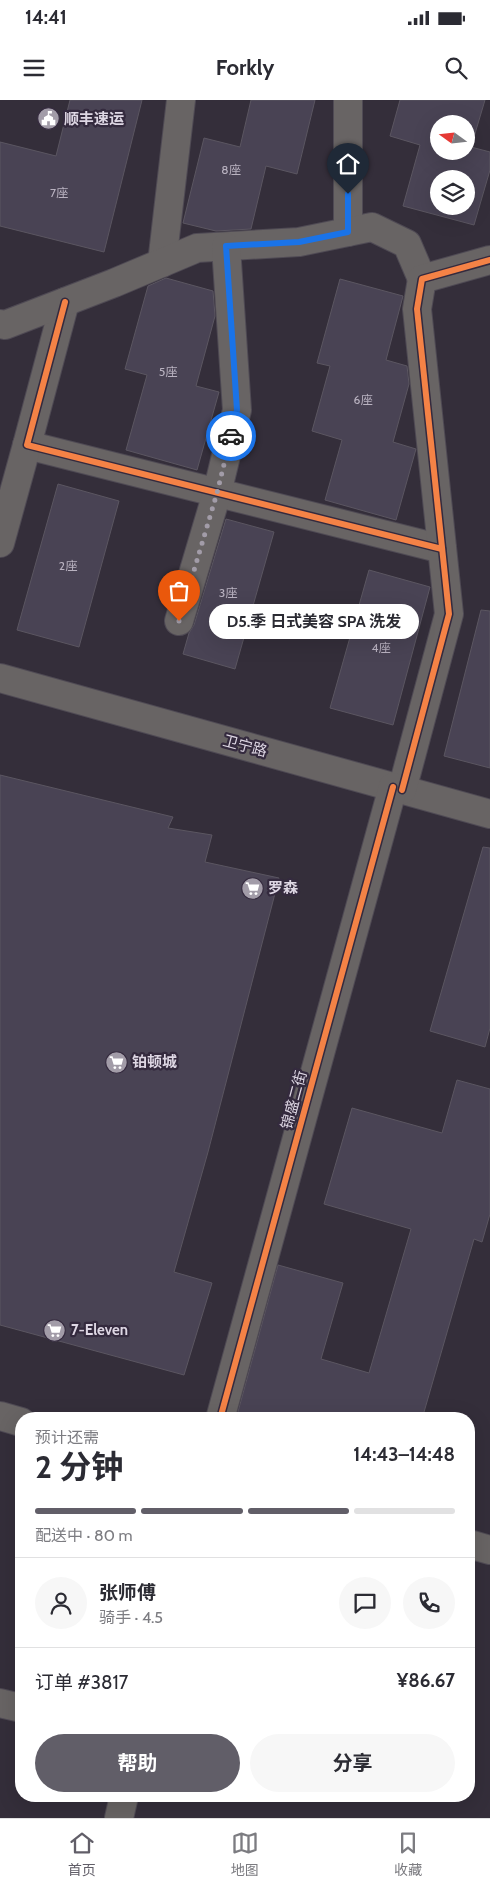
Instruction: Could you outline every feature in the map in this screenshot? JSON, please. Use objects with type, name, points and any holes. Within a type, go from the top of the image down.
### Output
[{"type":"street","points":[[162,263],[181,100]]},
{"type":"street","points":[[348,100],[348,232]]},
{"type":"street","points":[[0,324],[5,325],[65,302],[197,248],[299,242],[372,228],[407,244],[422,279],[490,260]]},
{"type":"street","points":[[179,621],[217,493],[237,410],[226,246]]},
{"type":"street","name":"锦盛二街","points":[[222,1412],[449,614],[417,309],[422,279]]},
{"type":"street","points":[[0,543],[28,445],[65,302]]},
{"type":"street","points":[[28,445],[442,549]]},
{"type":"street","name":"卫宁路","points":[[0,678],[490,814]]},
{"type":"street","points":[[0,1416],[15,1420]]},
{"type":"street","points":[[475,1546],[490,1550]]},
{"type":"street","points":[[0,1703],[15,1707]]},
{"type":"street","points":[[119,1818],[123,1802]]},
{"type":"building","points":[[70,100],[142,100],[104,252],[0,226],[0,142],[56,156]]},
{"type":"building","points":[[251,100],[315,100],[297,174],[266,166],[251,229],[216,231],[183,223],[204,138],[240,147]]},
{"type":"building","points":[[400,100],[485,100],[475,134],[475,115],[430,115],[430,160],[475,160],[475,148],[490,152],[490,170],[474,225],[437,215],[475,215],[475,170],[430,170],[430,213],[403,206],[420,145],[390,136]]},
{"type":"building","points":[[166,278],[213,291],[215,316],[196,386],[219,392],[197,470],[126,450],[147,375],[125,369],[148,286]]},
{"type":"building","points":[[340,279],[403,296],[386,360],[407,366],[409,384],[393,442],[416,449],[396,520],[325,500],[342,440],[312,431],[330,366],[317,363]]},
{"type":"building","points":[[58,484],[119,501],[79,647],[17,630]]},
{"type":"building","points":[[226,519],[274,532],[235,669],[183,654],[189,633],[194,625]]},
{"type":"building","points":[[369,570],[430,587],[393,725],[330,708]]},
{"type":"building","points":[[481,610],[490,611],[490,768],[444,756]]},
{"type":"building","name":"铂顿城","points":[[0,775],[173,817],[168,828],[212,835],[205,862],[279,878],[208,1152],[174,1272],[212,1283],[184,1375],[0,1325]]},
{"type":"building","points":[[483,847],[490,848],[490,1028],[485,1047],[430,1031]]},
{"type":"building","points":[[457,1080],[490,1089],[490,1214],[482,1242],[474,1239],[424,1412],[238,1412],[278,1265],[343,1283],[321,1359],[369,1373],[411,1229],[324,1204],[352,1108],[442,1133]]},
{"type":"cycle path","points":[[402,790],[449,614],[417,309],[422,279],[490,260]]},
{"type":"cycle path","points":[[65,302],[27,445],[442,549]]},
{"type":"cycle path","points":[[222,1412],[393,787]]},
{"type":"way so far","points":[[179,621],[217,493],[231,436]]},
{"type":"place","name":"顺丰速运","points":[[48,119]]},
{"type":"place","name":"D5.季 日式美容 SPA 洗发","points":[[179,621]]},
{"type":"place","name":"罗森","points":[[252,888]]},
{"type":"place","name":"铂顿城","points":[[116,1062]]},
{"type":"place","name":"7-Eleven","points":[[55,1330]]},
{"type":"route","points":[[231,436],[237,410],[226,246],[299,242],[348,232],[348,194]]}]
